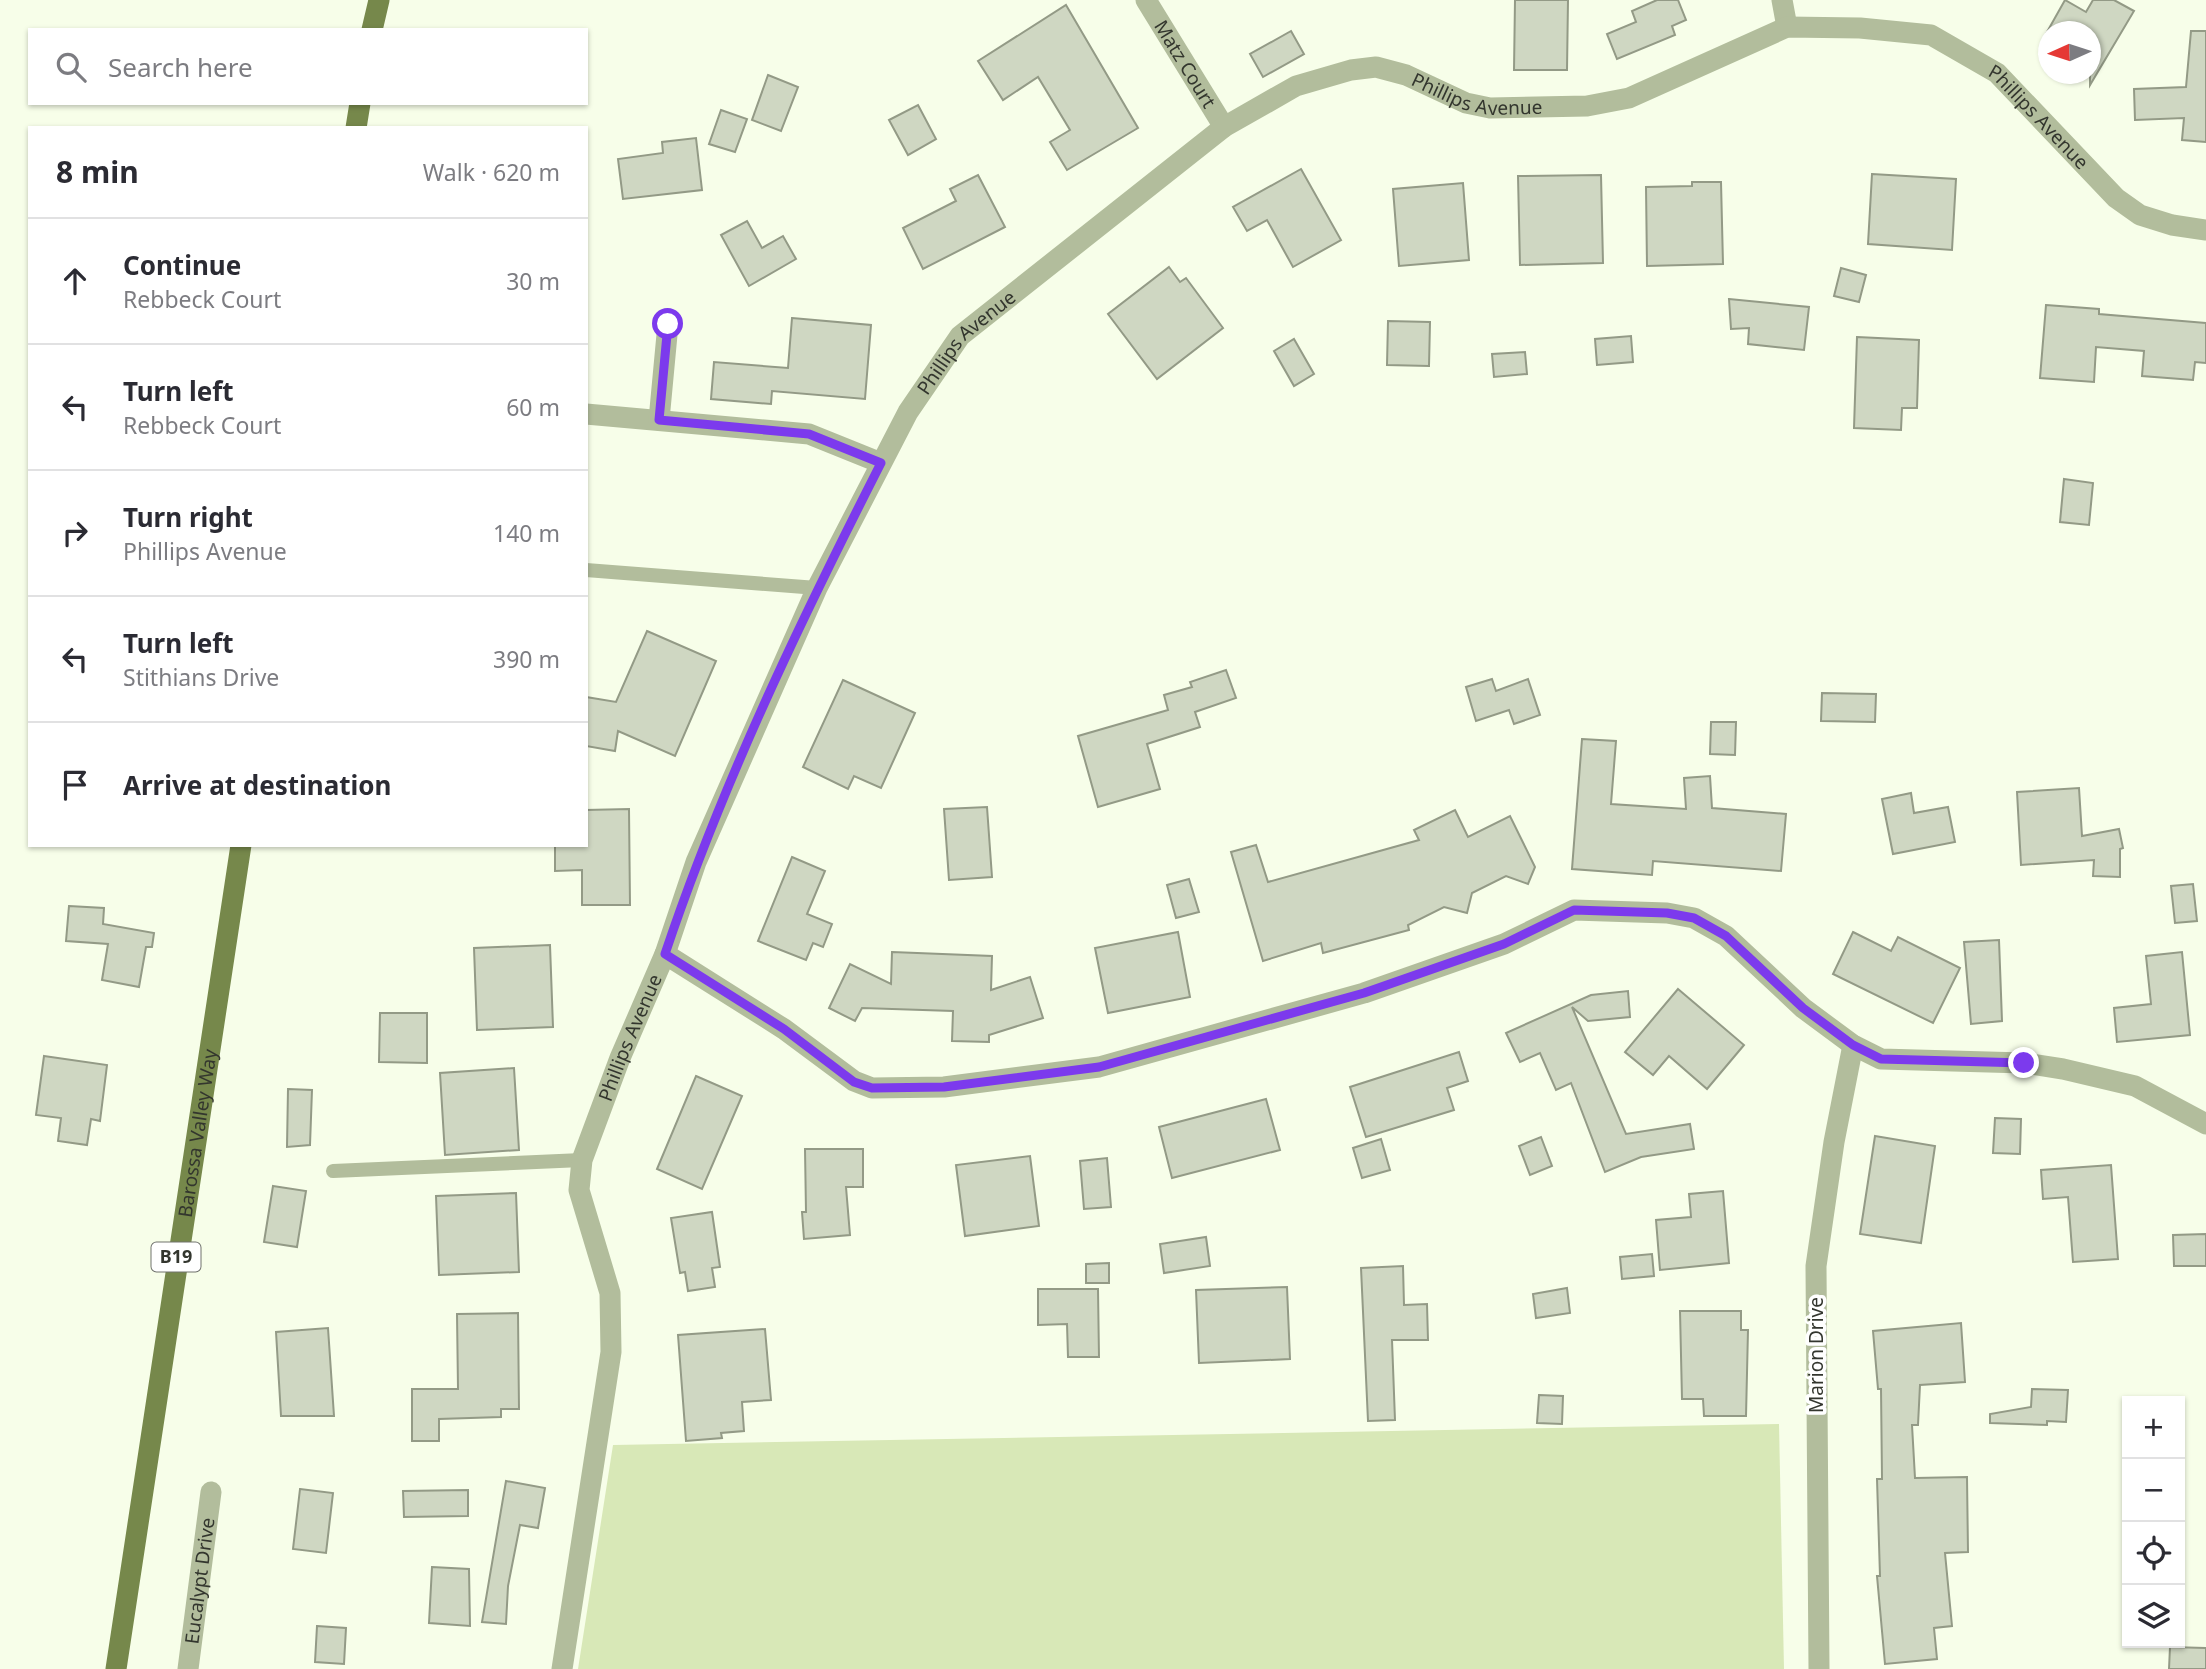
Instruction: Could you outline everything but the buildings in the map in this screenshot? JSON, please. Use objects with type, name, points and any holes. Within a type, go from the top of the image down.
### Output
[{"type":"main road","points":[[372,28],[379,0]]},
{"type":"main road","points":[[356,126],[360,105]]},
{"type":"main road","name":"Barossa Valley Way","points":[[116,1669],[241,847]]},
{"type":"street","name":"Matz Court","points":[[1146,0],[1224,127]]},
{"type":"street","points":[[1782,0],[1787,27]]},
{"type":"street","name":"Phillips Avenue","points":[[562,1669],[611,1352],[610,1293],[579,1190],[582,1160],[620,1058],[665,954],[696,862],[817,588],[908,412],[960,336],[1224,127],[1296,86],[1351,70],[1376,67],[1406,75],[1466,103],[1490,108],[1587,106],[1629,98],[1787,27],[1860,28],[1931,35],[1997,73],[2124,204],[2140,215],[2161,222],[2206,230]]},
{"type":"street","points":[[659,420],[668,324]]},
{"type":"street","points":[[588,414],[809,434],[881,463]]},
{"type":"street","points":[[665,954],[784,1029],[854,1082],[872,1088],[944,1087],[1099,1067],[1364,993],[1504,944],[1574,910],[1667,913],[1694,918],[1726,936],[1803,1008],[1853,1045],[1881,1059],[2024,1063],[2088,1074],[2135,1086],[2206,1124]]},
{"type":"street","name":"Marion Drive","points":[[1819,1669],[1816,1265],[1833,1142],[1853,1045]]},
{"type":"street","name":"Eucalypt Drive","points":[[188,1669],[211,1492]]},
{"type":"lane","points":[[588,570],[817,588]]},
{"type":"lane","points":[[333,1171],[582,1160]]},
{"type":"green space","points":[[1779,1424],[1784,1669],[578,1669],[613,1445]]},
{"type":"route","points":[[668,324],[659,420],[809,434],[881,463],[817,588],[696,862],[665,954],[784,1029],[854,1082],[872,1088],[944,1087],[1077,1072],[1099,1067],[1364,993],[1504,944],[1574,910],[1667,913],[1694,918],[1726,936],[1803,1008],[1853,1045],[1881,1059],[2024,1063]]}]
